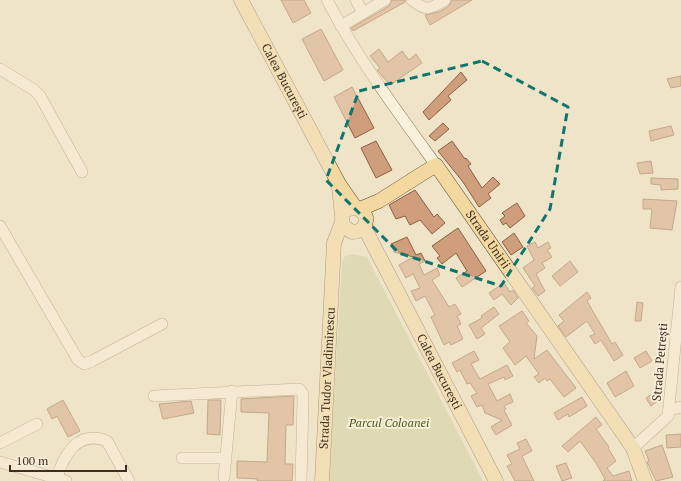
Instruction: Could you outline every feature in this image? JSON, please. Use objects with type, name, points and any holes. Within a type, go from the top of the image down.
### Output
[{"type":"main road","name":"Calea București","points":[[241,0],[339,184],[354,220],[382,262],[496,481]]},
{"type":"main road","name":"Strada Tudor Vladimirescu","points":[[322,481],[333,276],[340,246],[354,220],[379,201],[436,165]]},
{"type":"main road","name":"Strada Unirii","points":[[436,165],[633,448],[645,481]]},
{"type":"street","name":"Strada Unirii","points":[[327,0],[340,26],[370,73],[436,165]]},
{"type":"street","points":[[356,0],[363,13]]},
{"type":"street","points":[[340,26],[385,0]]},
{"type":"street","points":[[412,0],[421,8],[426,9],[433,8],[445,0]]},
{"type":"street","points":[[0,69],[34,90],[40,96],[82,172]]},
{"type":"street","points":[[0,226],[78,360],[84,364],[162,324]]},
{"type":"street","name":"Strada Petrești","points":[[633,448],[664,420],[669,410],[678,334],[681,287]]},
{"type":"street","points":[[154,396],[232,391],[299,389],[303,394],[304,401],[301,481]]},
{"type":"street","points":[[224,477],[224,458],[232,391]]},
{"type":"street","points":[[669,410],[681,407]]},
{"type":"street","points":[[0,443],[37,424]]},
{"type":"street","points":[[0,462],[59,480],[68,452],[83,439],[91,437],[107,442],[129,481]]},
{"type":"street","points":[[182,458],[224,458]]},
{"type":"highlighted area","points":[[482,61],[568,107],[550,209],[501,286],[399,253],[326,180],[359,91]]},
{"type":"green space","name":"Parcul Coloanei","points":[[353,254],[367,257],[483,481],[329,481],[342,262],[345,256]]},
{"type":"building","points":[[281,0],[304,0],[311,13],[293,23]]},
{"type":"building","points":[[392,0],[405,0],[405,2],[353,31],[351,28],[389,6]]},
{"type":"building","points":[[452,0],[472,0],[430,25],[425,15],[439,12],[449,6]]},
{"type":"building","points":[[321,29],[343,70],[324,81],[302,39]]},
{"type":"building","points":[[379,49],[388,62],[402,51],[409,60],[416,54],[422,63],[390,85],[377,70],[380,68],[370,56]]},
{"type":"building","points":[[461,72],[467,80],[448,96],[451,100],[429,120],[423,112]]},
{"type":"building","points":[[681,76],[681,86],[671,88],[667,79]]},
{"type":"building","points":[[352,87],[374,128],[355,138],[334,97]]},
{"type":"building","points":[[443,123],[449,129],[435,141],[429,136]]},
{"type":"building","points":[[671,126],[674,135],[651,141],[649,131]]},
{"type":"building","points":[[376,141],[392,170],[376,178],[361,148]]},
{"type":"building","points":[[452,141],[465,159],[466,158],[471,164],[468,166],[482,188],[493,177],[500,184],[488,194],[491,198],[479,207],[463,182],[438,151]]},
{"type":"building","points":[[651,161],[653,173],[640,174],[637,163]]},
{"type":"building","points":[[651,178],[678,179],[678,189],[661,190],[661,185],[651,184]]},
{"type":"building","points":[[415,190],[434,217],[437,214],[445,223],[432,234],[420,220],[410,225],[405,216],[396,219],[389,205]]},
{"type":"building","points":[[643,199],[677,201],[672,230],[650,228],[652,209],[643,209]]},
{"type":"building","points":[[517,203],[525,216],[510,228],[506,223],[503,225],[500,220],[505,216],[502,213]]},
{"type":"building","points":[[458,228],[486,271],[462,287],[456,278],[467,271],[456,253],[442,264],[437,258],[440,256],[432,246]]},
{"type":"building","points":[[514,233],[523,247],[511,255],[502,242]]},
{"type":"building","points":[[407,237],[416,255],[421,253],[425,261],[419,264],[424,275],[437,268],[440,275],[432,280],[449,307],[455,304],[461,314],[457,316],[461,324],[457,326],[463,339],[451,345],[449,342],[444,345],[431,317],[435,315],[425,296],[416,301],[411,291],[420,288],[413,274],[406,278],[399,265],[413,257],[394,252],[391,244]]},
{"type":"building","points":[[535,242],[538,248],[548,242],[551,248],[547,250],[552,257],[542,263],[545,268],[536,274],[545,291],[538,296],[532,288],[535,286],[523,268],[534,260],[527,246]]},
{"type":"building","points":[[570,261],[578,272],[560,286],[552,276]]},
{"type":"building","points":[[504,283],[510,292],[513,290],[518,298],[511,305],[502,294],[494,300],[489,293]]},
{"type":"building","points":[[587,292],[591,298],[587,301],[612,344],[615,342],[623,355],[614,361],[601,340],[595,344],[590,336],[595,334],[587,321],[566,337],[558,326],[564,321],[559,315]]},
{"type":"building","points":[[637,302],[643,303],[641,321],[635,321]]},
{"type":"building","points":[[494,307],[499,314],[481,328],[485,334],[477,339],[469,325],[482,318],[481,316]]},
{"type":"building","points":[[522,311],[529,321],[526,323],[537,336],[534,359],[547,350],[576,388],[564,397],[550,379],[547,381],[545,378],[539,383],[534,377],[539,374],[526,356],[515,365],[503,348],[510,342],[499,326]]},
{"type":"building","points":[[474,351],[479,360],[471,364],[480,379],[507,365],[513,376],[505,380],[504,377],[488,384],[497,401],[510,394],[513,402],[504,406],[506,409],[504,410],[512,425],[496,435],[491,427],[502,420],[485,413],[482,405],[477,407],[471,396],[477,393],[470,383],[467,384],[460,370],[457,372],[452,363]]},
{"type":"building","points":[[646,351],[652,361],[640,368],[634,358]]},
{"type":"building","points":[[626,371],[634,386],[615,397],[607,383]]},
{"type":"building","points":[[654,393],[659,400],[651,406],[646,398]]},
{"type":"building","points":[[294,396],[293,425],[286,425],[285,464],[293,464],[292,481],[257,481],[258,479],[237,478],[237,461],[267,462],[269,413],[241,412],[241,399]]},
{"type":"building","points":[[582,397],[587,406],[569,417],[568,414],[558,420],[554,413]]},
{"type":"building","points":[[63,400],[80,431],[68,437],[57,416],[52,419],[47,409]]},
{"type":"building","points":[[208,400],[221,400],[220,435],[207,434]]},
{"type":"building","points":[[191,401],[194,413],[163,419],[159,404]]},
{"type":"building","points":[[596,417],[602,425],[596,429],[609,447],[608,448],[616,461],[607,468],[613,476],[629,471],[632,481],[603,481],[605,479],[596,463],[580,441],[568,452],[562,446]]},
{"type":"building","points":[[681,434],[681,447],[667,448],[666,435]]},
{"type":"building","points":[[526,439],[532,451],[522,456],[534,481],[515,481],[507,466],[512,464],[507,455],[520,449],[517,443]]},
{"type":"building","points":[[662,445],[673,477],[656,481],[647,462],[649,461],[645,451]]},
{"type":"building","points":[[566,463],[572,478],[562,481],[556,466]]}]
